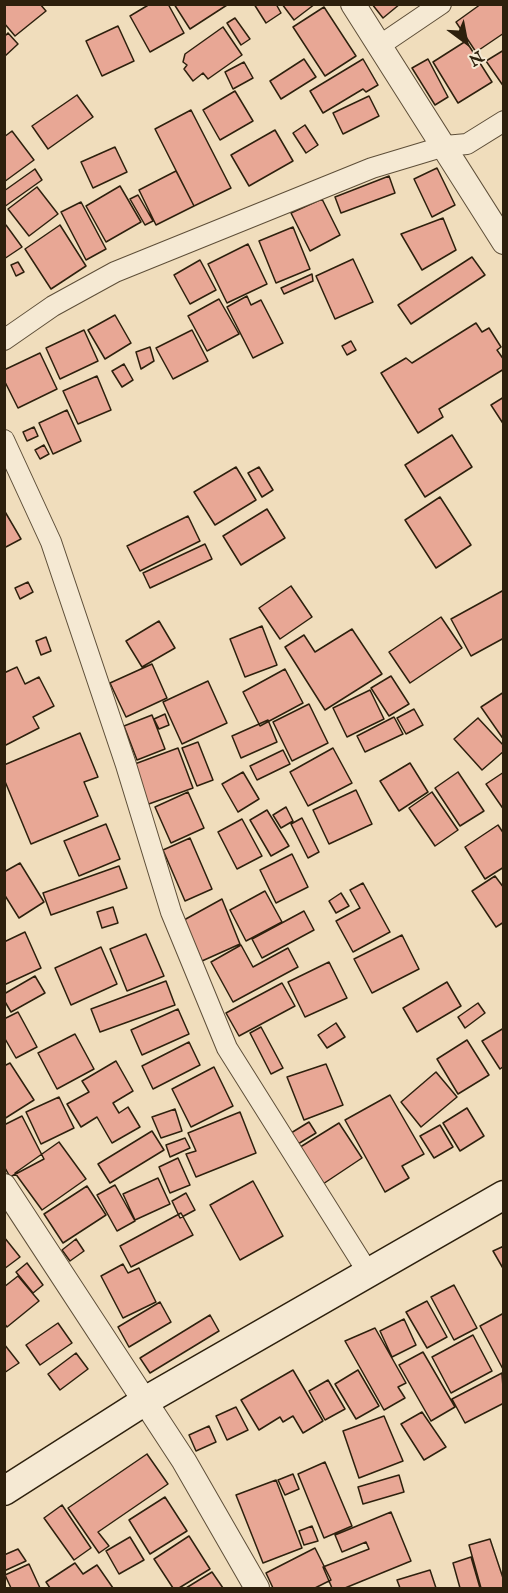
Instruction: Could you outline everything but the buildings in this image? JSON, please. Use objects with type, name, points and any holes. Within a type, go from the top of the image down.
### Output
[{"type":"main road","points":[[4,1491],[146,1401],[504,1195]]},
{"type":"street","points":[[353,4],[504,242]]},
{"type":"street","points":[[379,46],[441,4]]},
{"type":"street","points":[[4,340],[53,306],[115,272],[372,168],[445,146],[467,144],[504,121]]},
{"type":"street","points":[[4,440],[51,542],[126,765],[171,912],[227,1048],[369,1274]]},
{"type":"street","points":[[4,1186],[146,1401],[257,1588]]}]
